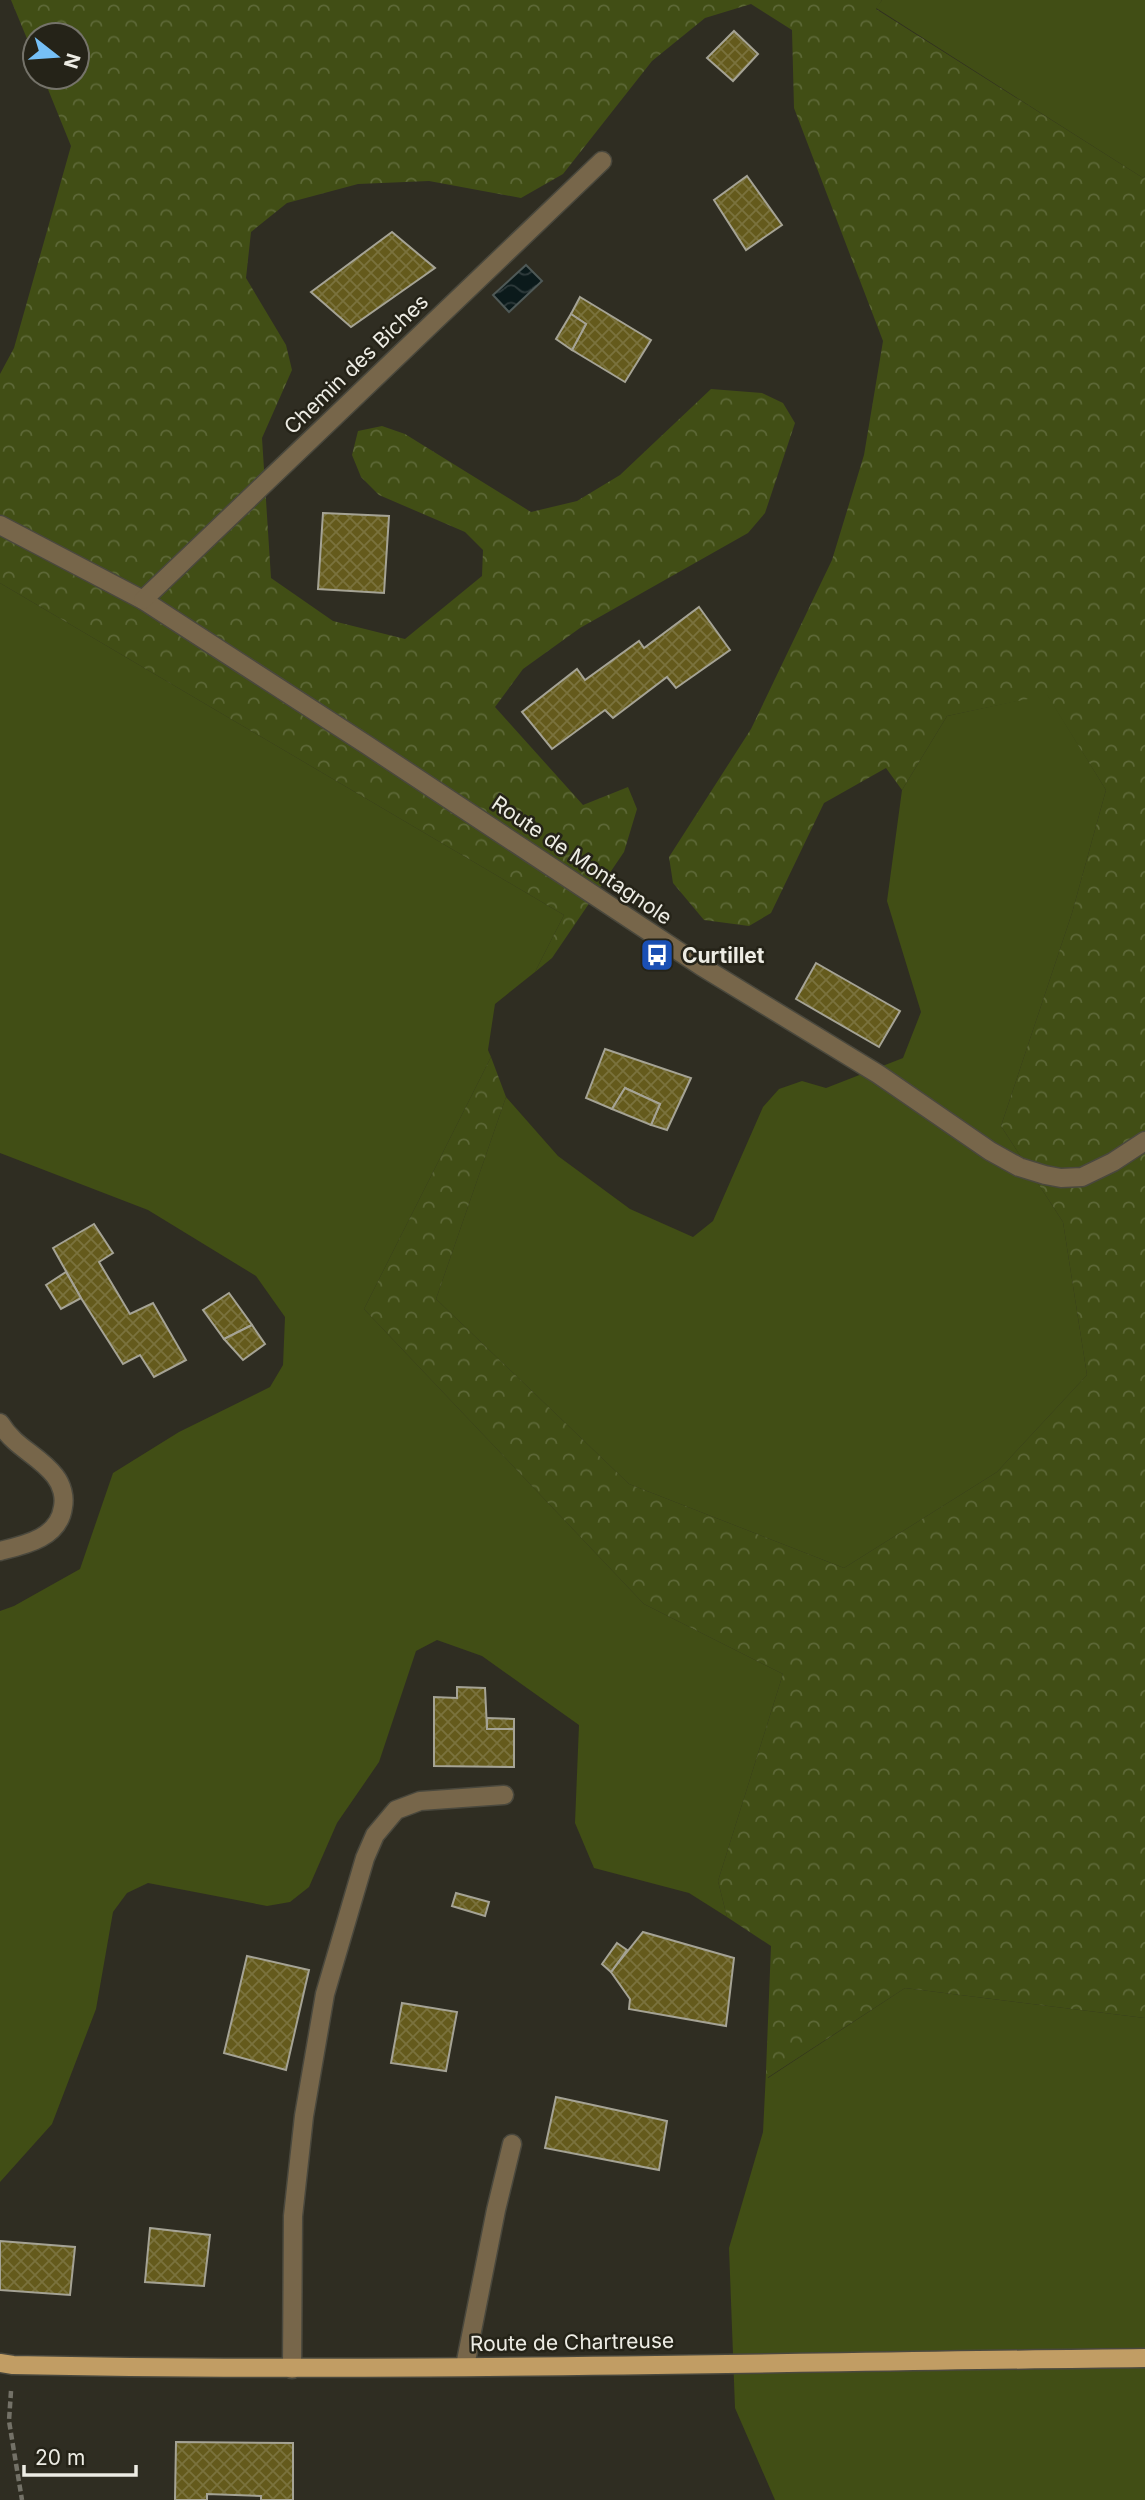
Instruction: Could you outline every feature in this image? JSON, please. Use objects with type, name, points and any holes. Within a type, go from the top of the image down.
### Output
[{"type":"main road","name":"Route de Chartreuse","points":[[7,2364],[292,2369],[1145,2358]]},
{"type":"street","name":"Chemin des Biches","points":[[143,600],[602,161]]},
{"type":"street","name":"Route de Montagnole","points":[[0,525],[143,600],[367,744],[701,966],[878,1074],[1009,1162],[1045,1175],[1061,1178],[1082,1177],[1114,1162],[1145,1141]]},
{"type":"street","points":[[0,1423],[9,1438],[41,1462],[56,1478],[65,1497],[62,1514],[50,1532],[28,1544],[0,1551]]},
{"type":"street","points":[[292,2369],[293,2216],[304,2116],[325,1994],[365,1858],[375,1835],[396,1810],[420,1801],[504,1795]]},
{"type":"street","points":[[465,2366],[512,2144]]},
{"type":"path","points":[[7,2364],[9,2421],[22,2500]]},
{"type":"green space","points":[[11,0],[882,0],[876,9],[1143,178],[1145,176],[1145,2018],[905,1988],[767,2078],[771,1946],[727,1917],[718,1881],[783,1674],[644,1604],[364,1309],[491,1057],[506,1097],[436,1299],[629,1484],[844,1568],[997,1472],[1087,1375],[1063,1222],[1001,1126],[1072,913],[1106,790],[1047,695],[947,716],[902,790],[886,768],[824,803],[771,913],[749,926],[704,920],[673,883],[669,857],[751,729],[832,560],[864,455],[883,341],[794,108],[792,30],[751,4],[705,18],[652,61],[563,174],[521,198],[429,181],[358,184],[287,203],[251,232],[246,278],[286,345],[292,370],[262,438],[271,578],[333,621],[405,639],[482,576],[483,550],[465,532],[379,495],[361,477],[352,455],[358,431],[382,426],[405,434],[531,512],[577,501],[620,475],[711,389],[762,393],[783,403],[795,423],[765,513],[748,533],[580,628],[523,669],[495,707],[583,805],[628,787],[637,809],[624,852],[552,958],[535,972],[564,915],[0,583],[0,374],[14,348],[71,146],[49,91],[91,91],[91,21],[21,21],[21,24]]},
{"type":"green space","points":[[882,0],[1145,0],[1145,176],[1143,178],[876,8]]},
{"type":"green space","points":[[0,583],[564,915],[535,972],[495,1004],[488,1050],[491,1057],[364,1309],[644,1604],[783,1674],[718,1881],[727,1917],[689,1893],[594,1868],[575,1823],[579,1725],[482,1656],[437,1640],[416,1651],[379,1762],[337,1823],[309,1887],[290,1902],[267,1906],[148,1883],[127,1893],[113,1912],[96,2009],[52,2124],[0,2182],[0,1611],[80,1569],[113,1473],[179,1432],[270,1387],[283,1365],[285,1317],[256,1276],[148,1210],[0,1153]]},
{"type":"green space","points":[[1047,694],[1106,790],[1072,913],[1001,1126],[1063,1222],[1087,1375],[997,1472],[844,1568],[629,1484],[436,1299],[506,1097],[558,1156],[630,1209],[693,1237],[713,1221],[763,1107],[779,1089],[802,1081],[826,1088],[903,1058],[921,1012],[887,901],[902,790],[947,716]]},
{"type":"green space","points":[[905,1988],[1145,2018],[1145,2500],[775,2500],[735,2408],[729,2248],[763,2132],[766,2071],[768,2078]]},
{"type":"water","points":[[526,265],[542,281],[509,312],[493,295]]},
{"type":"building","points":[[734,31],[758,54],[733,81],[707,58]]},
{"type":"building","points":[[747,176],[782,225],[746,250],[714,200]]},
{"type":"building","points":[[392,232],[435,268],[351,327],[311,292]]},
{"type":"building","points":[[580,297],[651,340],[625,382],[572,350],[586,324],[571,314]]},
{"type":"building","points":[[571,314],[586,324],[572,350],[556,339]]},
{"type":"building","points":[[323,513],[389,516],[384,593],[318,589]]},
{"type":"building","points":[[699,607],[730,650],[676,688],[667,677],[613,718],[605,710],[552,749],[522,712],[577,669],[585,680],[639,641],[644,648]]},
{"type":"building","points":[[816,963],[900,1011],[879,1047],[796,999]]},
{"type":"building","points":[[605,1049],[691,1078],[667,1130],[651,1125],[660,1104],[625,1088],[612,1109],[586,1098]]},
{"type":"building","points":[[625,1088],[660,1104],[651,1125],[612,1109]]},
{"type":"building","points":[[94,1224],[113,1253],[99,1262],[130,1314],[153,1303],[186,1360],[154,1377],[140,1355],[123,1364],[53,1248]]},
{"type":"building","points":[[66,1272],[81,1298],[61,1309],[46,1285]]},
{"type":"building","points":[[229,1293],[252,1325],[224,1339],[203,1310]]},
{"type":"building","points":[[252,1325],[265,1344],[243,1360],[224,1339]]},
{"type":"building","points":[[457,1687],[485,1688],[487,1729],[514,1729],[514,1767],[434,1766],[434,1697],[457,1698]]},
{"type":"building","points":[[487,1718],[514,1719],[514,1729],[487,1729]]},
{"type":"building","points":[[456,1893],[489,1902],[485,1916],[452,1906]]},
{"type":"building","points":[[643,1932],[734,1958],[726,2026],[629,2009],[630,1999],[611,1972]]},
{"type":"building","points":[[617,1943],[627,1950],[611,1972],[602,1964]]},
{"type":"building","points":[[247,1956],[309,1970],[286,2070],[224,2053]]},
{"type":"building","points":[[402,2003],[457,2012],[446,2071],[391,2063]]},
{"type":"building","points":[[556,2097],[667,2121],[659,2170],[545,2148]]},
{"type":"building","points":[[150,2228],[210,2235],[204,2286],[145,2282]]},
{"type":"building","points":[[0,2241],[75,2247],[70,2295],[0,2290]]},
{"type":"building","points":[[176,2442],[293,2443],[293,2500],[261,2500],[261,2496],[207,2494],[207,2500],[175,2500]]},
{"type":"place","name":"Curtillet","points":[[657,955]]}]
